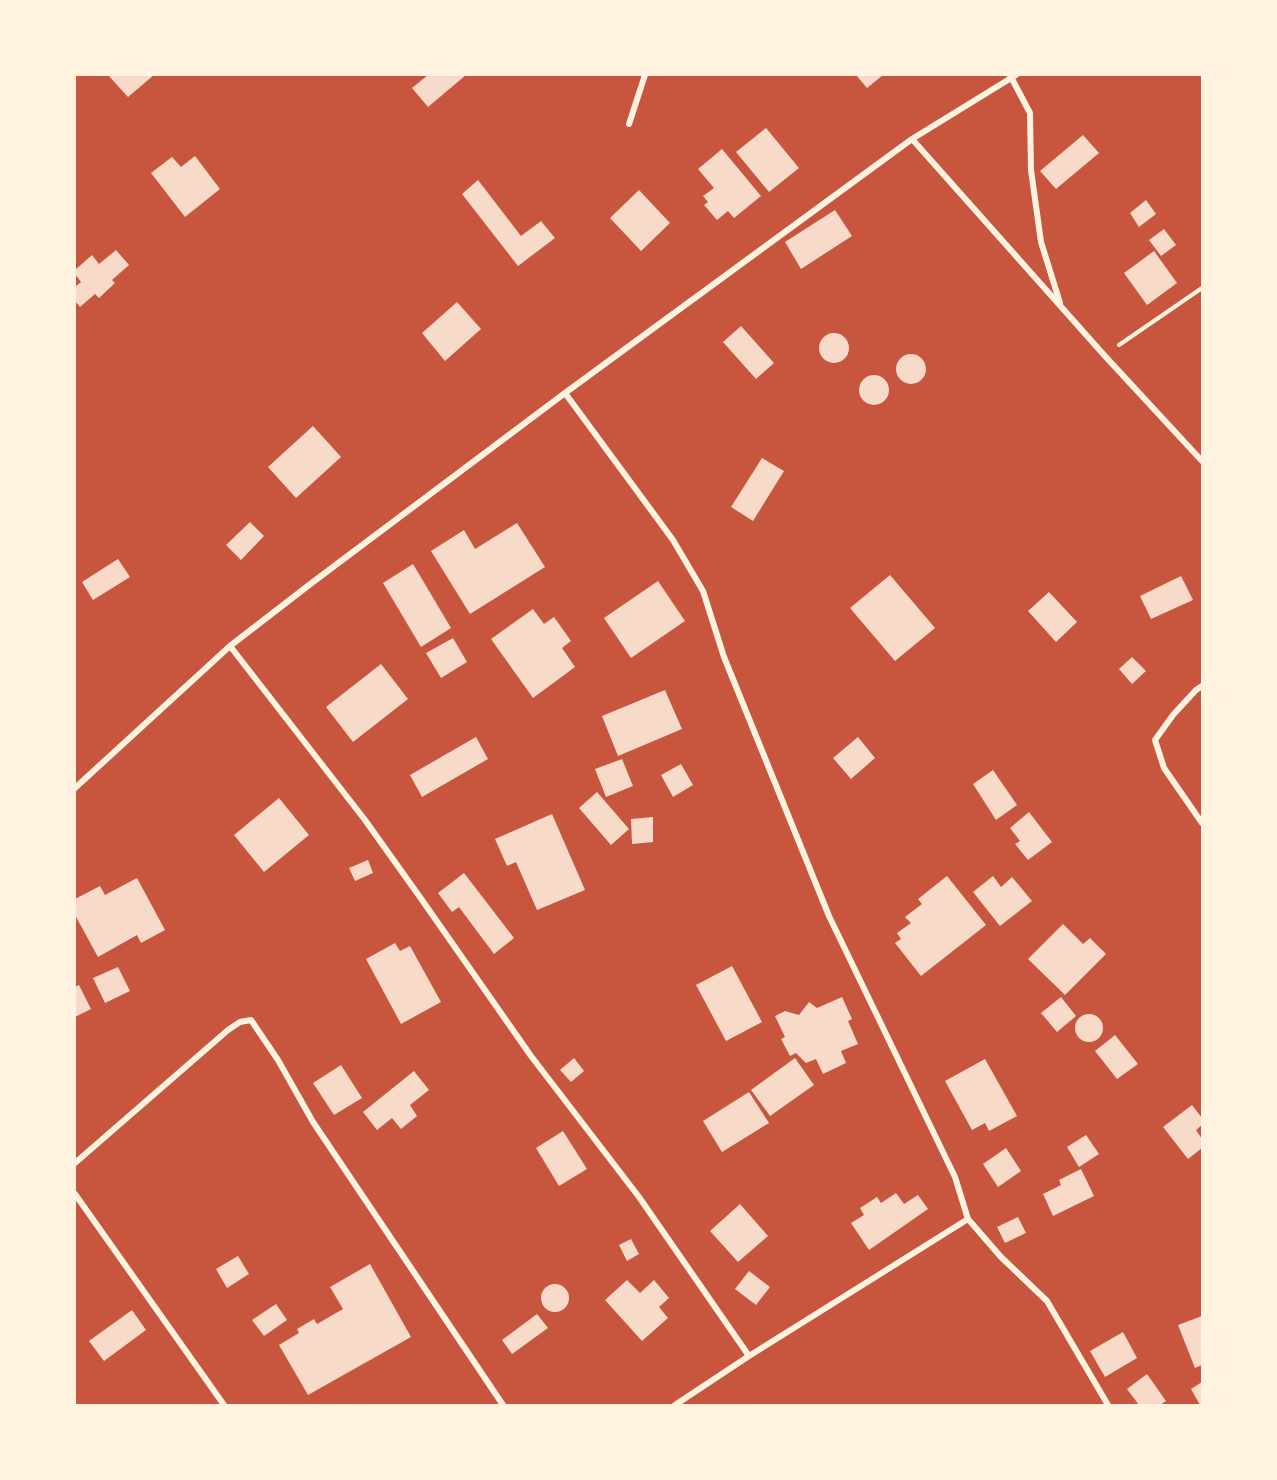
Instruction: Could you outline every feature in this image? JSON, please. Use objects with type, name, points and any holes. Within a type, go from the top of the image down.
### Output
[{"type":"street","points":[[629,124],[645,75]]},
{"type":"street","points":[[75,788],[230,646],[565,393],[912,139],[1012,76],[1030,113],[1031,170],[1041,242],[1061,307]]},
{"type":"street","points":[[912,139],[1104,355],[1202,461]]},
{"type":"street","points":[[565,393],[673,540],[703,591],[724,657],[830,916],[955,1177],[968,1219],[1000,1257],[1047,1302],[1108,1405]]},
{"type":"street","points":[[230,646],[364,820],[531,1056],[639,1197],[749,1356]]},
{"type":"street","points":[[1202,686],[1173,715],[1155,740],[1164,768],[1202,823]]},
{"type":"street","points":[[75,1163],[228,1030],[240,1022],[251,1020],[278,1060],[313,1122],[503,1405]]},
{"type":"street","points":[[75,1194],[224,1405]]},
{"type":"street","points":[[675,1405],[968,1219]]},
{"type":"path","points":[[1104,355],[1202,288]]},
{"type":"building","points":[[108,75],[154,75],[128,97]]},
{"type":"building","points":[[428,75],[466,75],[428,107],[412,88]]},
{"type":"building","points":[[856,75],[883,75],[867,88]]},
{"type":"building","points":[[766,128],[799,168],[769,192],[736,152]]},
{"type":"building","points":[[1083,135],[1099,153],[1056,189],[1040,171]]},
{"type":"building","points":[[722,149],[761,196],[734,218],[728,211],[717,220],[704,205],[708,202],[703,196],[714,188],[698,169]]},
{"type":"building","points":[[195,156],[220,189],[185,217],[151,173],[172,157],[181,167]]},
{"type":"building","points":[[478,180],[521,236],[541,221],[555,238],[518,266],[462,194]]},
{"type":"building","points":[[639,190],[670,223],[641,251],[610,218]]},
{"type":"building","points":[[1146,200],[1156,214],[1139,227],[1130,213]]},
{"type":"building","points":[[835,210],[852,236],[801,269],[785,242]]},
{"type":"building","points":[[1164,229],[1176,245],[1161,256],[1149,240]]},
{"type":"building","points":[[116,250],[129,265],[112,280],[115,283],[99,298],[95,294],[80,307],[75,301],[75,287],[81,282],[75,270],[92,255],[99,264]]},
{"type":"building","points":[[1154,251],[1177,283],[1147,305],[1124,273]]},
{"type":"building","points":[[457,302],[481,329],[445,361],[422,333]]},
{"type":"building","points":[[741,326],[774,363],[756,379],[723,342]]},
{"type":"building","points":[[834,333],[844,338],[849,348],[844,358],[834,363],[824,358],[819,348],[824,338]]},
{"type":"building","points":[[911,354],[921,359],[926,369],[921,379],[911,384],[901,379],[896,369],[901,359]]},
{"type":"building","points":[[874,375],[885,379],[889,390],[885,401],[874,405],[863,401],[859,390],[863,379]]},
{"type":"building","points":[[313,426],[341,457],[296,498],[268,467]]},
{"type":"building","points":[[762,458],[784,471],[753,521],[731,507]]},
{"type":"building","points":[[250,522],[264,536],[241,560],[226,545]]},
{"type":"building","points":[[517,523],[545,567],[470,614],[431,551],[464,530],[475,549]]},
{"type":"building","points":[[118,559],[130,577],[93,600],[82,582]]},
{"type":"building","points":[[413,564],[451,628],[421,647],[383,583]]},
{"type":"building","points":[[890,575],[935,628],[895,661],[850,608]]},
{"type":"building","points":[[1181,576],[1193,600],[1151,619],[1140,596]]},
{"type":"building","points":[[658,581],[685,621],[631,658],[604,618]]},
{"type":"building","points":[[1049,592],[1077,622],[1056,642],[1028,611]]},
{"type":"building","points":[[533,609],[544,624],[554,617],[571,641],[562,648],[575,667],[533,698],[491,639]]},
{"type":"building","points":[[453,638],[467,662],[441,678],[426,653]]},
{"type":"building","points":[[1132,657],[1146,671],[1132,684],[1119,669]]},
{"type":"building","points":[[381,664],[408,699],[353,742],[326,707]]},
{"type":"building","points":[[665,690],[682,729],[618,756],[602,716]]},
{"type":"building","points":[[476,737],[488,759],[422,797],[410,775]]},
{"type":"building","points":[[858,737],[875,758],[851,779],[833,758]]},
{"type":"building","points":[[622,759],[633,786],[606,797],[595,769]]},
{"type":"building","points":[[681,764],[693,785],[673,797],[661,775]]},
{"type":"building","points":[[993,770],[1017,805],[996,820],[973,784]]},
{"type":"building","points":[[597,792],[629,829],[611,845],[579,808]]},
{"type":"building","points":[[279,798],[309,835],[264,872],[234,835]]},
{"type":"building","points":[[1029,812],[1052,842],[1028,860],[1015,844],[1020,841],[1010,828]]},
{"type":"building","points":[[552,814],[585,890],[537,910],[516,862],[507,866],[495,839]]},
{"type":"building","points":[[653,817],[653,842],[632,844],[631,819]]},
{"type":"building","points":[[368,860],[373,873],[355,881],[349,868]]},
{"type":"building","points":[[464,873],[514,938],[494,954],[459,907],[452,912],[438,893]]},
{"type":"building","points":[[947,876],[986,925],[921,976],[895,943],[901,939],[897,933],[911,923],[905,917],[922,904],[918,899]]},
{"type":"building","points":[[993,876],[1001,887],[1012,877],[1032,901],[1000,926],[973,892]]},
{"type":"building","points":[[137,878],[165,930],[141,943],[137,935],[98,957],[75,915],[75,899],[100,886],[105,895]]},
{"type":"building","points":[[1063,924],[1083,944],[1090,938],[1106,954],[1065,995],[1028,959]]},
{"type":"building","points":[[395,943],[400,951],[410,946],[441,1002],[401,1024],[366,959]]},
{"type":"building","points":[[732,966],[762,1022],[726,1041],[696,985]]},
{"type":"building","points":[[118,967],[130,991],[105,1003],[93,978]]},
{"type":"building","points":[[79,985],[91,1009],[75,1017],[75,987]]},
{"type":"building","points":[[842,997],[852,1019],[848,1021],[858,1044],[841,1051],[846,1063],[823,1074],[816,1059],[806,1063],[796,1053],[790,1056],[781,1039],[785,1037],[775,1016],[785,1011],[799,1015],[809,1002],[817,1008]]},
{"type":"building","points":[[1061,997],[1076,1016],[1057,1032],[1041,1013]]},
{"type":"building","points":[[1089,1014],[1099,1018],[1103,1028],[1099,1038],[1089,1042],[1079,1038],[1075,1028],[1079,1018]]},
{"type":"building","points":[[1115,1035],[1138,1064],[1117,1079],[1095,1051]]},
{"type":"building","points":[[574,1058],[584,1071],[571,1082],[560,1070]]},
{"type":"building","points":[[795,1058],[814,1085],[770,1116],[751,1090]]},
{"type":"building","points":[[985,1059],[1017,1116],[989,1131],[985,1123],[972,1130],[945,1081]]},
{"type":"building","points":[[341,1065],[362,1098],[334,1115],[313,1083]]},
{"type":"building","points":[[414,1071],[429,1090],[410,1105],[417,1116],[401,1129],[392,1118],[377,1130],[363,1112]]},
{"type":"building","points":[[749,1092],[769,1123],[722,1152],[703,1121]]},
{"type":"building","points":[[1192,1105],[1202,1118],[1202,1125],[1196,1130],[1202,1139],[1202,1148],[1188,1159],[1163,1127]]},
{"type":"building","points":[[563,1131],[587,1169],[559,1186],[536,1148]]},
{"type":"building","points":[[1086,1135],[1099,1154],[1079,1167],[1067,1147]]},
{"type":"building","points":[[1006,1148],[1021,1171],[998,1187],[983,1164]]},
{"type":"building","points":[[1081,1169],[1094,1196],[1053,1216],[1043,1194],[1061,1185],[1059,1180]]},
{"type":"building","points":[[896,1193],[904,1204],[918,1195],[928,1209],[869,1250],[851,1223],[864,1215],[860,1208],[877,1197],[881,1203]]},
{"type":"building","points":[[740,1204],[768,1236],[738,1262],[710,1231]]},
{"type":"building","points":[[1018,1217],[1026,1233],[1005,1243],[997,1227]]},
{"type":"building","points":[[631,1239],[639,1254],[627,1261],[619,1245]]},
{"type":"building","points":[[238,1256],[249,1274],[227,1288],[216,1269]]},
{"type":"building","points":[[370,1264],[411,1337],[308,1395],[279,1345],[299,1333],[297,1329],[314,1319],[317,1324],[343,1309],[330,1287]]},
{"type":"building","points":[[749,1271],[770,1287],[756,1305],[735,1289]]},
{"type":"building","points":[[627,1280],[640,1293],[654,1280],[669,1298],[659,1307],[668,1318],[642,1341],[605,1300]]},
{"type":"building","points":[[555,1284],[565,1288],[569,1298],[565,1308],[555,1312],[545,1308],[541,1298],[545,1288]]},
{"type":"building","points":[[276,1304],[287,1320],[264,1336],[252,1320]]},
{"type":"building","points":[[132,1310],[146,1330],[104,1361],[89,1341]]},
{"type":"building","points":[[537,1314],[548,1328],[512,1354],[502,1340]]},
{"type":"building","points":[[1202,1316],[1202,1365],[1195,1368],[1178,1325]]},
{"type":"building","points":[[1123,1332],[1137,1358],[1105,1377],[1090,1351]]},
{"type":"building","points":[[1147,1374],[1166,1401],[1160,1405],[1139,1405],[1127,1389]]},
{"type":"building","points":[[1202,1382],[1202,1405],[1200,1405],[1191,1389]]}]
